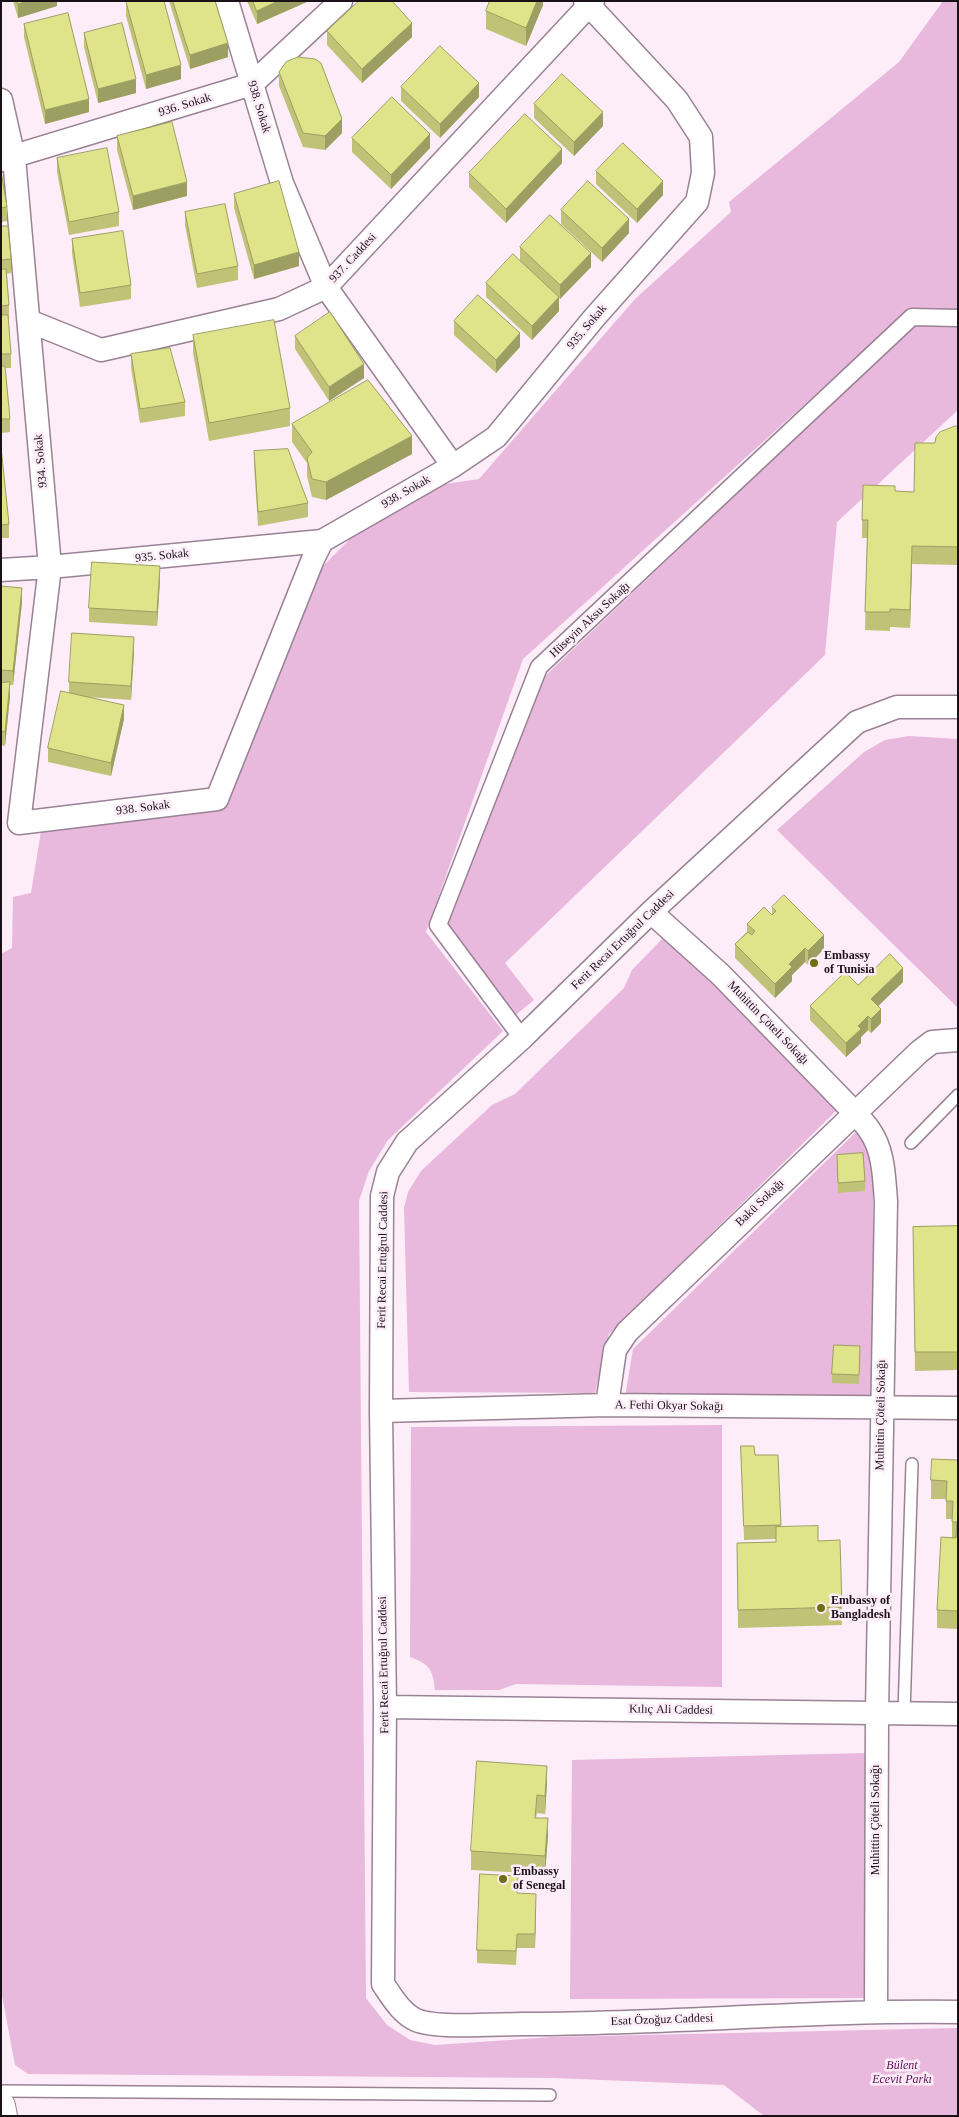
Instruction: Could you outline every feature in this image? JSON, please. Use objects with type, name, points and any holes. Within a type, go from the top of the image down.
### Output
[{"type":"main road","points":[[1,2106],[3,2116]]},
{"type":"street","name":"938. Sokak","points":[[19,822],[217,799],[313,559],[322,541],[452,466],[326,287],[282,183],[227,1]]},
{"type":"street","name":"936. Sokak","points":[[7,159],[252,84],[341,1]]},
{"type":"street","name":"935. Sokak","points":[[452,466],[496,437],[594,318],[697,202],[703,173],[701,137],[677,100],[589,3]]},
{"type":"street","name":"937. Caddesi","points":[[29,321],[101,350],[279,309],[326,287],[589,3]]},
{"type":"street","name":"934. Sokak","points":[[1,100],[29,321],[50,567],[19,822]]},
{"type":"street","name":"Hüseyin Aksu Sokağı","points":[[522,1038],[438,924],[539,667],[912,317],[958,318]]},
{"type":"street","name":"935. Sokak","points":[[1,570],[322,541]]},
{"type":"street","name":"Ferit Recai Ertuğrul Caddesi","points":[[384,1984],[385,1707],[381,1411],[382,1196],[388,1172],[407,1142],[522,1038],[651,912],[857,722],[897,707],[958,707]]},
{"type":"street","name":"Muhittin Çöteli Sokağı","points":[[651,912],[721,975],[854,1112],[870,1131],[878,1148],[883,1169],[886,1201],[877,1712],[876,2011]]},
{"type":"street","name":"Bakü Sokağı","points":[[607,1405],[615,1350],[627,1332],[854,1112],[932,1042],[958,1040]]},
{"type":"street","name":"A. Fethi Okyar Sokağı","points":[[381,1411],[607,1405],[958,1408]]},
{"type":"street","name":"Kılıç Ali Caddesi","points":[[385,1707],[958,1714]]},
{"type":"street","name":"Esat Özoğuz Caddesi","points":[[384,1984],[395,2003],[415,2020],[436,2024],[550,2024],[876,2011],[958,2012]]},
{"type":"lane","points":[[911,1143],[958,1095]]},
{"type":"lane","points":[[904,1713],[912,1464]]},
{"type":"lane","points":[[1,2091],[550,2095]]},
{"type":"green space","name":"Bülent Ecevit Parkı","points":[[943,1],[958,1],[958,309],[910,309],[523,659],[426,932],[503,1031],[388,1140],[369,1171],[359,1201],[366,1998],[387,2025],[410,2040],[435,2045],[553,2037],[958,2028],[958,2116],[764,2116],[724,2085],[554,2078],[28,2074],[15,2065],[1,1990],[1,954],[12,948],[13,897],[31,893],[41,831],[222,809],[279,658],[321,568],[354,535],[438,485],[479,479],[635,299],[731,212],[729,202],[899,62]]},
{"type":"green space","points":[[916,324],[958,326],[958,410],[837,522],[825,655],[505,963],[534,1000],[513,1017],[446,923],[544,677]]},
{"type":"green space","points":[[909,736],[958,739],[958,1008],[777,830],[864,752],[885,740]]},
{"type":"green space","points":[[665,936],[743,1010],[838,1109],[609,1334],[595,1393],[409,1392],[404,1208],[408,1192],[421,1171],[492,1105],[515,1094],[624,988],[632,970]]},
{"type":"green space","points":[[856,1132],[873,1157],[873,1398],[625,1397],[633,1349]]},
{"type":"green space","points":[[722,1425],[722,1687],[516,1684],[499,1690],[435,1690],[429,1668],[422,1662],[410,1657],[411,1427]]},
{"type":"green space","points":[[866,1753],[865,1998],[570,1999],[572,1760]]},
{"type":"building","points":[[164,1],[181,65],[146,75],[126,2]]},
{"type":"building","points":[[173,1],[215,1],[228,43],[190,55]]},
{"type":"building","points":[[253,1],[278,1],[257,11]]},
{"type":"building","points":[[359,1],[392,1],[412,23],[362,69],[327,31]]},
{"type":"building","points":[[490,1],[537,1],[526,28],[486,11]]},
{"type":"building","points":[[68,13],[89,99],[45,110],[24,24]]},
{"type":"building","points":[[122,23],[136,79],[98,89],[84,33]]},
{"type":"building","points":[[440,46],[479,83],[440,124],[401,87]]},
{"type":"building","points":[[298,57],[315,59],[321,63],[342,119],[325,136],[303,133],[279,72],[286,62]]},
{"type":"building","points":[[562,74],[603,112],[574,142],[534,104]]},
{"type":"building","points":[[392,97],[430,134],[391,175],[352,138]]},
{"type":"building","points":[[525,114],[562,149],[506,209],[469,173]]},
{"type":"building","points":[[172,122],[187,182],[133,196],[117,136]]},
{"type":"building","points":[[623,143],[663,181],[637,209],[596,171]]},
{"type":"building","points":[[107,148],[119,212],[69,222],[57,158]]},
{"type":"building","points":[[1,171],[7,207],[1,208]]},
{"type":"building","points":[[279,181],[299,252],[254,265],[234,194]]},
{"type":"building","points":[[588,181],[629,219],[602,248],[561,210]]},
{"type":"building","points":[[225,204],[238,266],[197,274],[185,212]]},
{"type":"building","points":[[550,215],[591,253],[560,285],[520,247]]},
{"type":"building","points":[[1,226],[8,226],[11,259],[1,260]]},
{"type":"building","points":[[123,231],[131,285],[80,293],[72,239]]},
{"type":"building","points":[[513,254],[559,297],[532,326],[486,283]]},
{"type":"building","points":[[6,269],[9,305],[1,306],[1,270]]},
{"type":"building","points":[[478,295],[520,333],[496,360],[454,321]]},
{"type":"building","points":[[330,312],[364,364],[329,387],[295,336]]},
{"type":"building","points":[[1,315],[8,315],[11,354],[1,354]]},
{"type":"building","points":[[274,320],[290,408],[209,423],[193,335]]},
{"type":"building","points":[[170,348],[185,402],[140,409],[131,354]]},
{"type":"building","points":[[1,366],[5,366],[10,419],[1,419]]},
{"type":"building","points":[[368,380],[412,436],[326,482],[312,479],[307,458],[312,452],[292,424]]},
{"type":"building","points":[[958,427],[958,547],[912,546],[910,610],[890,609],[890,612],[865,612],[868,520],[862,520],[863,485],[895,486],[895,491],[914,492],[915,443],[935,443],[936,437],[940,432]]},
{"type":"building","points":[[1,447],[9,524],[1,525]]},
{"type":"building","points":[[288,449],[308,503],[258,512],[254,451]]},
{"type":"building","points":[[92,562],[160,566],[157,612],[89,608]]},
{"type":"building","points":[[1,586],[22,588],[13,671],[1,670]]},
{"type":"building","points":[[72,633],[134,637],[131,686],[69,682]]},
{"type":"building","points":[[10,682],[5,732],[1,731],[1,683]]},
{"type":"building","points":[[61,691],[124,705],[111,763],[48,748]]},
{"type":"building","points":[[784,895],[824,935],[808,951],[805,948],[789,964],[792,967],[775,984],[735,944],[748,932],[752,935],[755,931],[747,924],[764,907],[772,915],[776,911],[772,907]]},
{"type":"building","points":[[890,954],[903,968],[871,999],[881,1009],[871,1019],[868,1016],[858,1026],[861,1029],[846,1043],[810,1006],[845,972],[858,985]]},
{"type":"building","points":[[863,1153],[865,1181],[838,1183],[837,1155]]},
{"type":"building","points":[[958,1226],[958,1352],[915,1352],[913,1227]]},
{"type":"building","points":[[834,1345],[860,1346],[859,1375],[832,1374]]},
{"type":"building","points":[[741,1446],[754,1446],[755,1455],[778,1455],[781,1525],[744,1526]]},
{"type":"building","points":[[932,1459],[958,1460],[958,1611],[937,1610],[941,1537],[956,1538],[957,1522],[952,1522],[953,1501],[946,1501],[947,1481],[931,1480]]},
{"type":"building","points":[[818,1526],[818,1541],[840,1540],[842,1607],[738,1610],[737,1543],[776,1542],[776,1527]]},
{"type":"building","points":[[477,1761],[547,1766],[545,1796],[537,1795],[535,1818],[548,1818],[545,1856],[471,1851]]},
{"type":"building","points":[[480,1874],[518,1876],[517,1893],[536,1894],[535,1934],[517,1934],[516,1951],[477,1950]]},
{"type":"place","name":"Embassy of Tunisia","points":[[814,963]]},
{"type":"place","name":"Embassy of Bangladesh","points":[[821,1608]]},
{"type":"place","name":"Embassy of Senegal","points":[[503,1879]]}]
